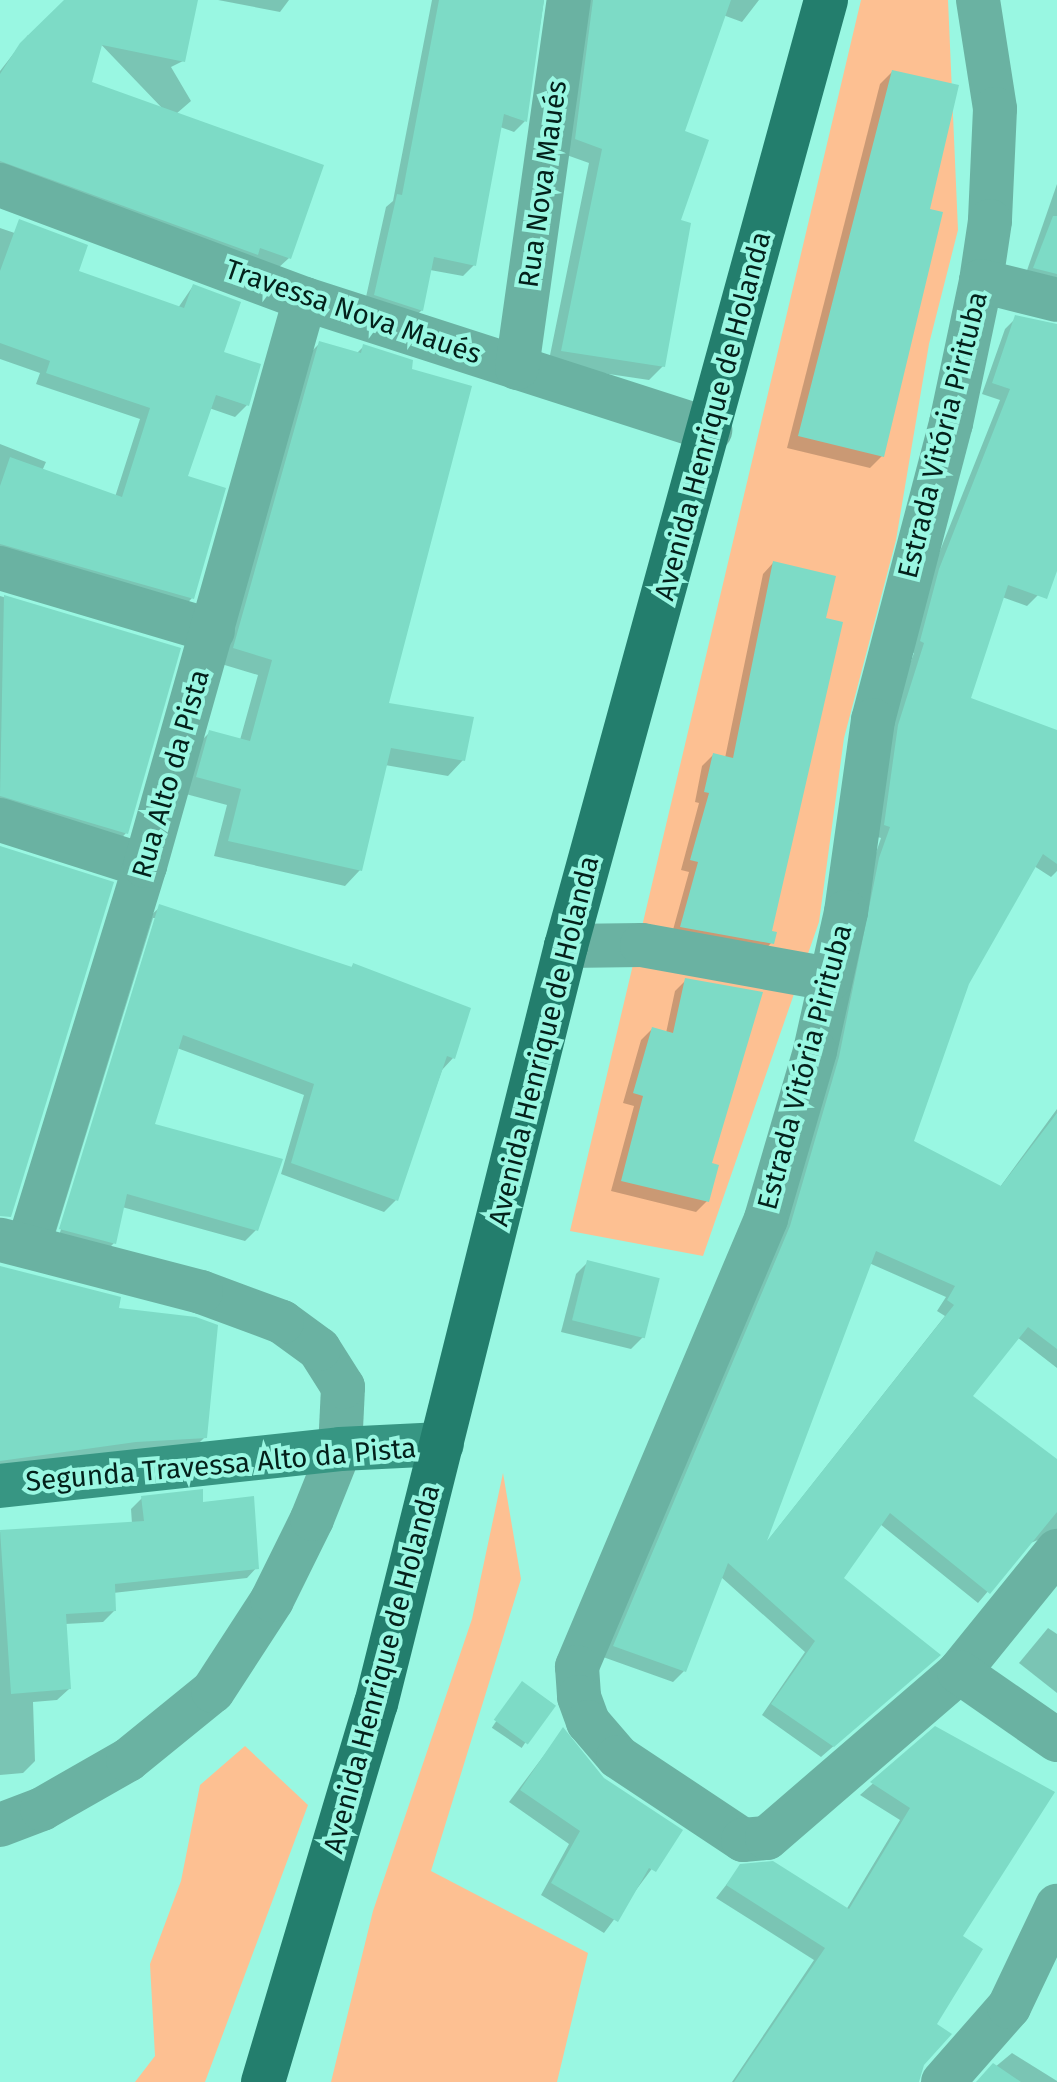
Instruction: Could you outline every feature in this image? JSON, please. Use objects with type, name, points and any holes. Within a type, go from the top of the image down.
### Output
[{"type":"main road","name":"Avenida Henrique de Holanda","points":[[263,2082],[376,1704],[566,946],[826,0]]},
{"type":"main road","name":"Segunda Travessa Alto da Pista","points":[[0,1486],[340,1449],[442,1444]]},
{"type":"street","name":"Rua Nova Maués","points":[[517,368],[569,0]]},
{"type":"street","name":"Estrada Vitória Pirituba","points":[[978,0],[995,109],[990,221],[981,281],[951,423],[873,720],[846,912],[815,1051],[766,1219],[577,1667],[579,1697],[588,1722],[618,1757],[743,1840],[767,1838],[959,1672],[1057,1551]]},
{"type":"street","name":"Travessa Nova Maués","points":[[0,185],[305,299],[710,430]]},
{"type":"street","points":[[981,281],[1057,300]]},
{"type":"street","name":"Rua Alto da Pista","points":[[14,1243],[145,866],[305,299]]},
{"type":"street","points":[[0,568],[213,631]]},
{"type":"street","points":[[0,820],[145,866]]},
{"type":"street","points":[[566,946],[642,945],[830,979]]},
{"type":"street","points":[[0,1825],[42,1809],[128,1760],[213,1691],[272,1600],[340,1449],[343,1387],[319,1349],[282,1322],[201,1292],[14,1243]]},
{"type":"street","points":[[959,1672],[1057,1740]]},
{"type":"street","points":[[943,2082],[1009,2007],[1057,1906]]},
{"type":"shaded area","points":[[861,0],[948,0],[958,230],[929,344],[896,540],[844,738],[819,922],[703,1256],[570,1231]]},
{"type":"shaded area","points":[[503,1473],[521,1579],[431,1871],[588,1953],[557,2082],[331,2082],[373,1911],[472,1619]]},
{"type":"shaded area","points":[[245,1746],[308,1805],[205,2082],[135,2082],[155,2056],[150,1964],[181,1881],[200,1785]]},
{"type":"building","points":[[64,0],[198,0],[185,62],[102,45],[92,82],[324,165],[291,259],[260,248],[258,255],[0,161],[0,74],[20,43]]},
{"type":"building","points":[[439,0],[544,0],[527,122],[504,114],[476,266],[434,257],[423,311],[374,295],[397,194],[402,195]]},
{"type":"building","points":[[593,0],[731,0],[685,131],[709,140],[681,220],[691,223],[665,367],[561,351],[602,149],[575,139]]},
{"type":"building","points":[[892,70],[959,85],[930,209],[943,212],[884,457],[798,436]]},
{"type":"building","points":[[1053,216],[1057,216],[1057,274],[1033,268]]},
{"type":"building","points":[[19,219],[88,245],[79,271],[184,308],[193,284],[241,302],[224,352],[261,364],[249,406],[216,395],[188,476],[226,488],[194,599],[0,544],[0,486],[10,457],[122,497],[150,408],[46,373],[50,361],[0,343],[0,271]]},
{"type":"building","points":[[1015,315],[1057,324],[1057,571],[1047,599],[1008,585],[971,698],[1057,730],[1057,864],[1043,854],[969,984],[914,1141],[1001,1186],[1057,1113],[1057,1349],[1028,1327],[973,1396],[1057,1459],[1057,1512],[990,1594],[890,1513],[844,1578],[941,1655],[834,1747],[771,1704],[815,1641],[728,1563],[686,1672],[613,1646],[790,1226],[839,1057],[879,858],[890,827],[884,825],[898,725],[924,643],[920,641],[939,569],[1010,389],[992,383]],"holes":[[[876,1251],[955,1286],[947,1300],[954,1305],[767,1541]]]},
{"type":"building","points":[[319,341],[361,353],[363,344],[413,360],[412,369],[472,386],[389,703],[474,717],[465,761],[391,748],[362,871],[228,841],[241,789],[196,777],[209,730],[250,741],[272,660],[233,648]]},
{"type":"building","points":[[773,561],[836,576],[826,618],[843,622],[772,931],[777,932],[774,944],[680,927],[698,862],[690,860],[709,793],[704,792],[713,753],[733,758]]},
{"type":"building","points":[[4,595],[181,648],[128,834],[0,796]]},
{"type":"building","points":[[0,846],[114,882],[11,1217],[0,1216]]},
{"type":"building","points":[[159,904],[352,967],[353,963],[471,1008],[455,1059],[447,1056],[398,1201],[291,1163],[314,1084],[183,1035],[155,1124],[283,1159],[258,1231],[127,1194],[116,1244],[59,1229]]},
{"type":"building","points":[[685,978],[763,992],[712,1163],[719,1165],[709,1202],[621,1181],[643,1096],[633,1093],[652,1027],[673,1033]]},
{"type":"building","points":[[587,1260],[660,1278],[645,1338],[572,1320]]},
{"type":"building","points":[[0,1266],[121,1297],[119,1308],[196,1317],[218,1325],[207,1438],[136,1442],[0,1461]]},
{"type":"building","points":[[203,1489],[203,1502],[254,1496],[259,1569],[115,1584],[116,1611],[66,1614],[71,1689],[11,1694],[0,1530],[144,1521],[141,1496]]},
{"type":"building","points":[[522,1681],[556,1706],[528,1745],[494,1720]]},
{"type":"building","points":[[935,1726],[1055,1792],[963,1936],[983,1949],[937,2024],[952,2034],[924,2065],[919,2082],[734,2082],[825,1948],[726,1885],[740,1864],[773,1861],[849,1909],[910,1808],[870,1782]]},
{"type":"building","points":[[563,1727],[604,1778],[683,1830],[656,1872],[649,1868],[618,1922],[551,1883],[580,1831],[520,1790]]},
{"type":"building","points":[[993,2063],[1021,2082],[976,2082]]}]
